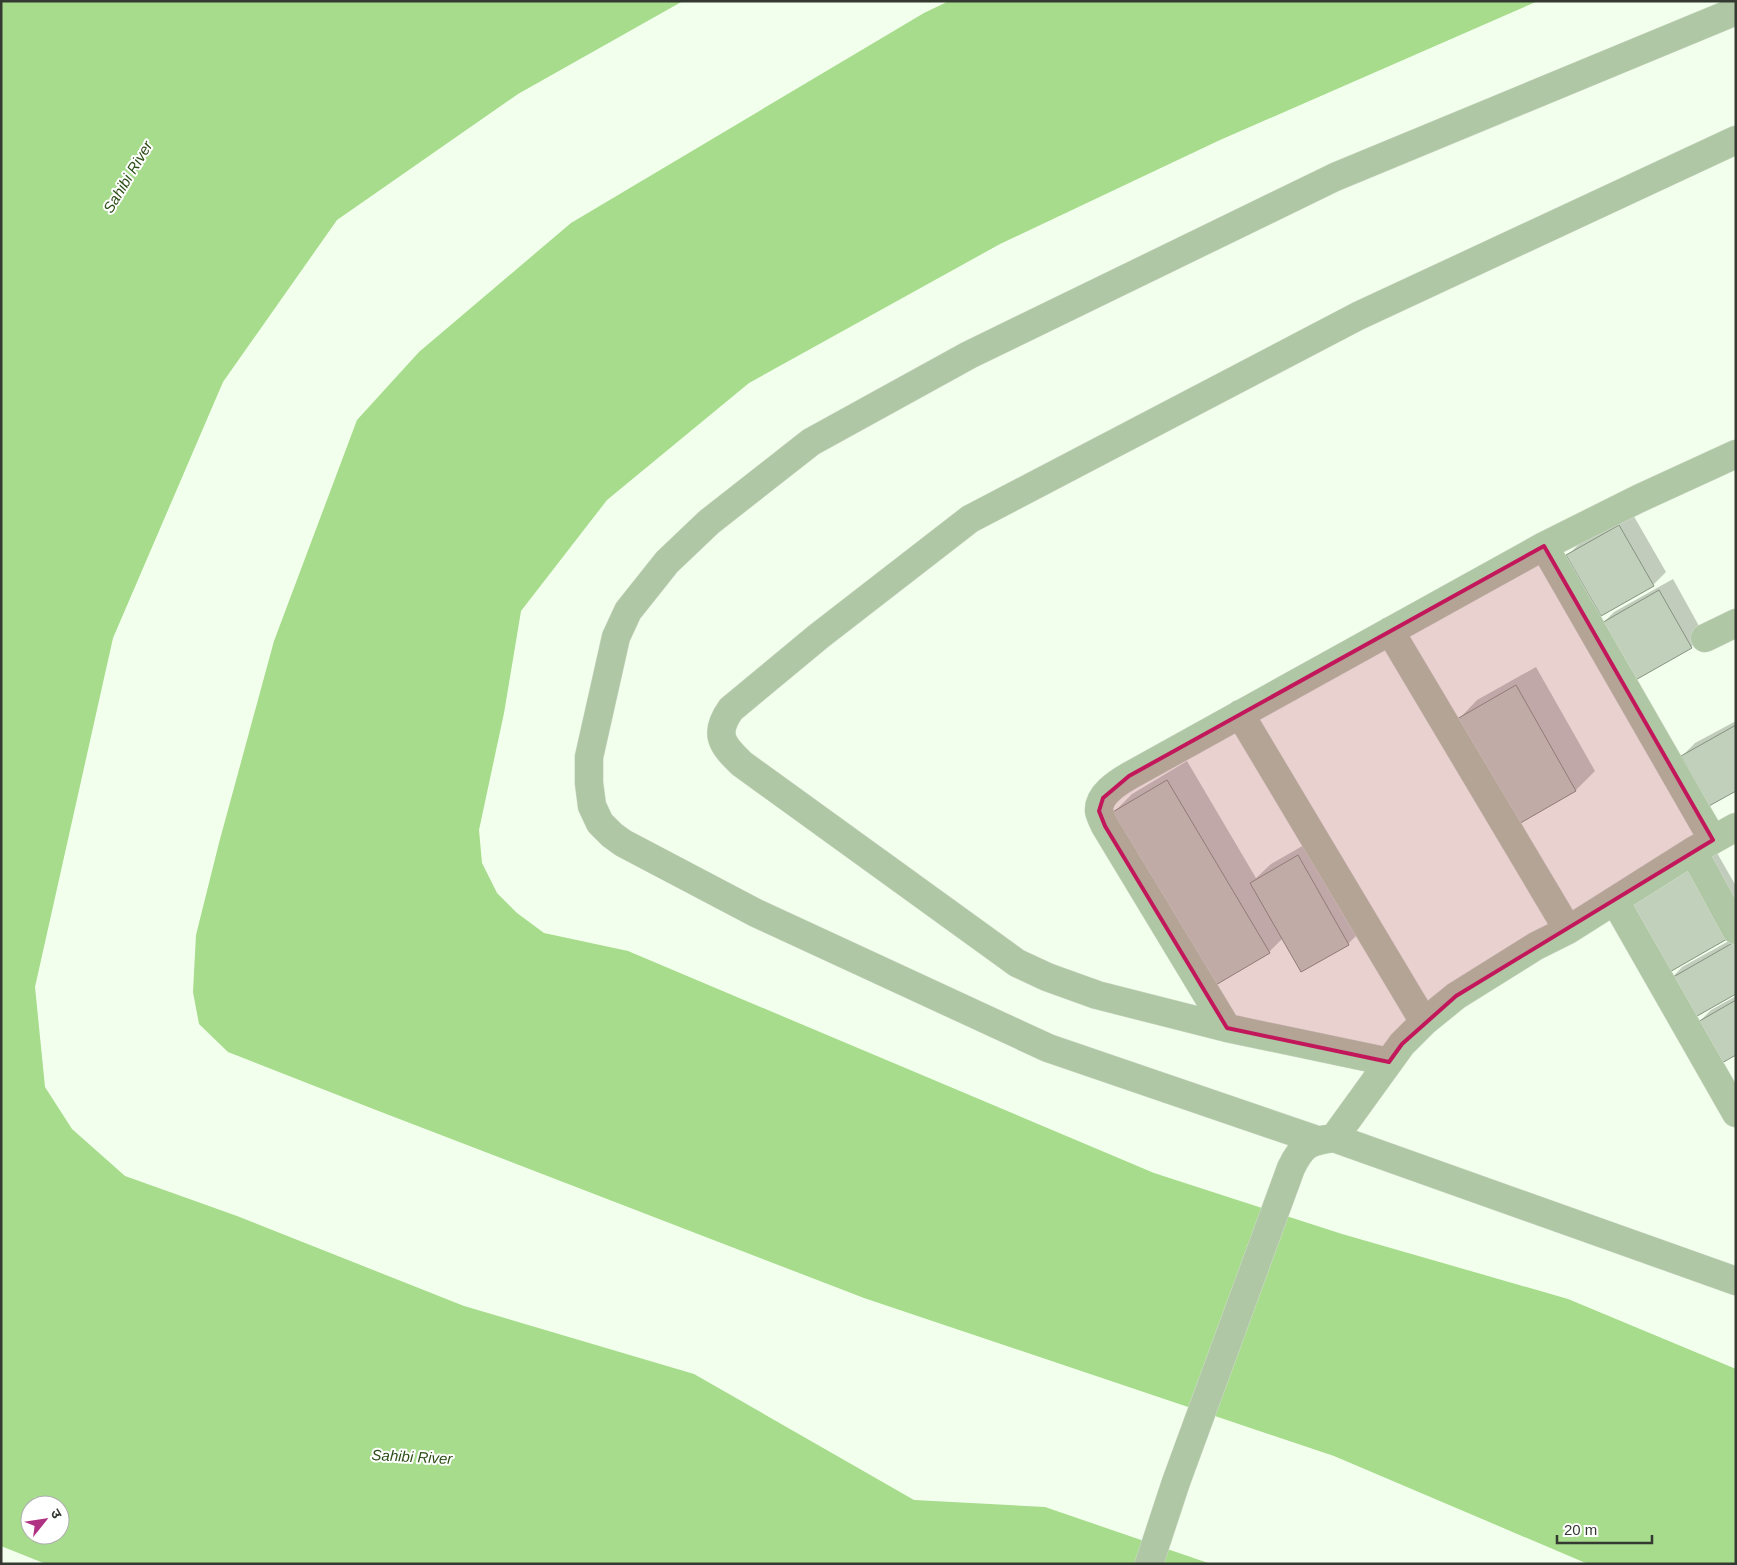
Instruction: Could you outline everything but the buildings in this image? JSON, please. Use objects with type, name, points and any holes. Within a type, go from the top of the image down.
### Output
[{"type":"street","points":[[1736,11],[1335,177],[969,354],[811,442],[709,522],[667,562],[628,611],[616,637],[589,757],[589,783],[592,806],[600,823],[623,843],[756,913],[1048,1048],[1326,1139],[1736,1282]]},
{"type":"street","points":[[1389,1062],[1227,1028],[1096,995],[1047,977],[1017,963],[742,764],[723,744],[721,733],[724,720],[732,709],[818,636],[970,519],[1358,316],[1736,140]]},
{"type":"street","points":[[1227,1028],[1105,826],[1099,810],[1103,798],[1121,781],[1544,546],[1638,499],[1736,454]]},
{"type":"street","points":[[1544,546],[1714,839],[1736,930]]},
{"type":"street","points":[[1705,638],[1736,623]]},
{"type":"street","points":[[1390,631],[1568,930]]},
{"type":"street","points":[[1240,714],[1424,1022]]},
{"type":"street","points":[[1149,1564],[1176,1482],[1298,1153],[1326,1139],[1402,1044],[1424,1022],[1456,996],[1536,946],[1568,930],[1714,839]]},
{"type":"street","points":[[1614,901],[1736,1113]]},
{"type":"highlighted area","points":[[1544,546],[1713,840],[1456,996],[1402,1044],[1389,1062],[1227,1028],[1105,826],[1099,811],[1103,798],[1129,776]]},
{"type":"water","name":"Sahibi River","points":[[1,1],[683,1],[518,94],[337,220],[223,382],[113,638],[35,987],[45,1087],[72,1129],[125,1176],[237,1216],[464,1306],[694,1374],[914,1500],[1045,1507],[1211,1564],[46,1564],[1,1546]]},
{"type":"water","points":[[949,1],[1538,1],[1220,140],[1000,244],[749,383],[607,500],[521,611],[504,713],[479,830],[482,863],[497,893],[517,913],[544,933],[628,951],[1154,1173],[1342,1234],[1568,1299],[1736,1369],[1736,1564],[1588,1564],[1334,1456],[864,1298],[376,1110],[228,1052],[199,1024],[193,992],[196,935],[219,843],[274,641],[357,420],[419,352],[571,223],[924,13]]}]
